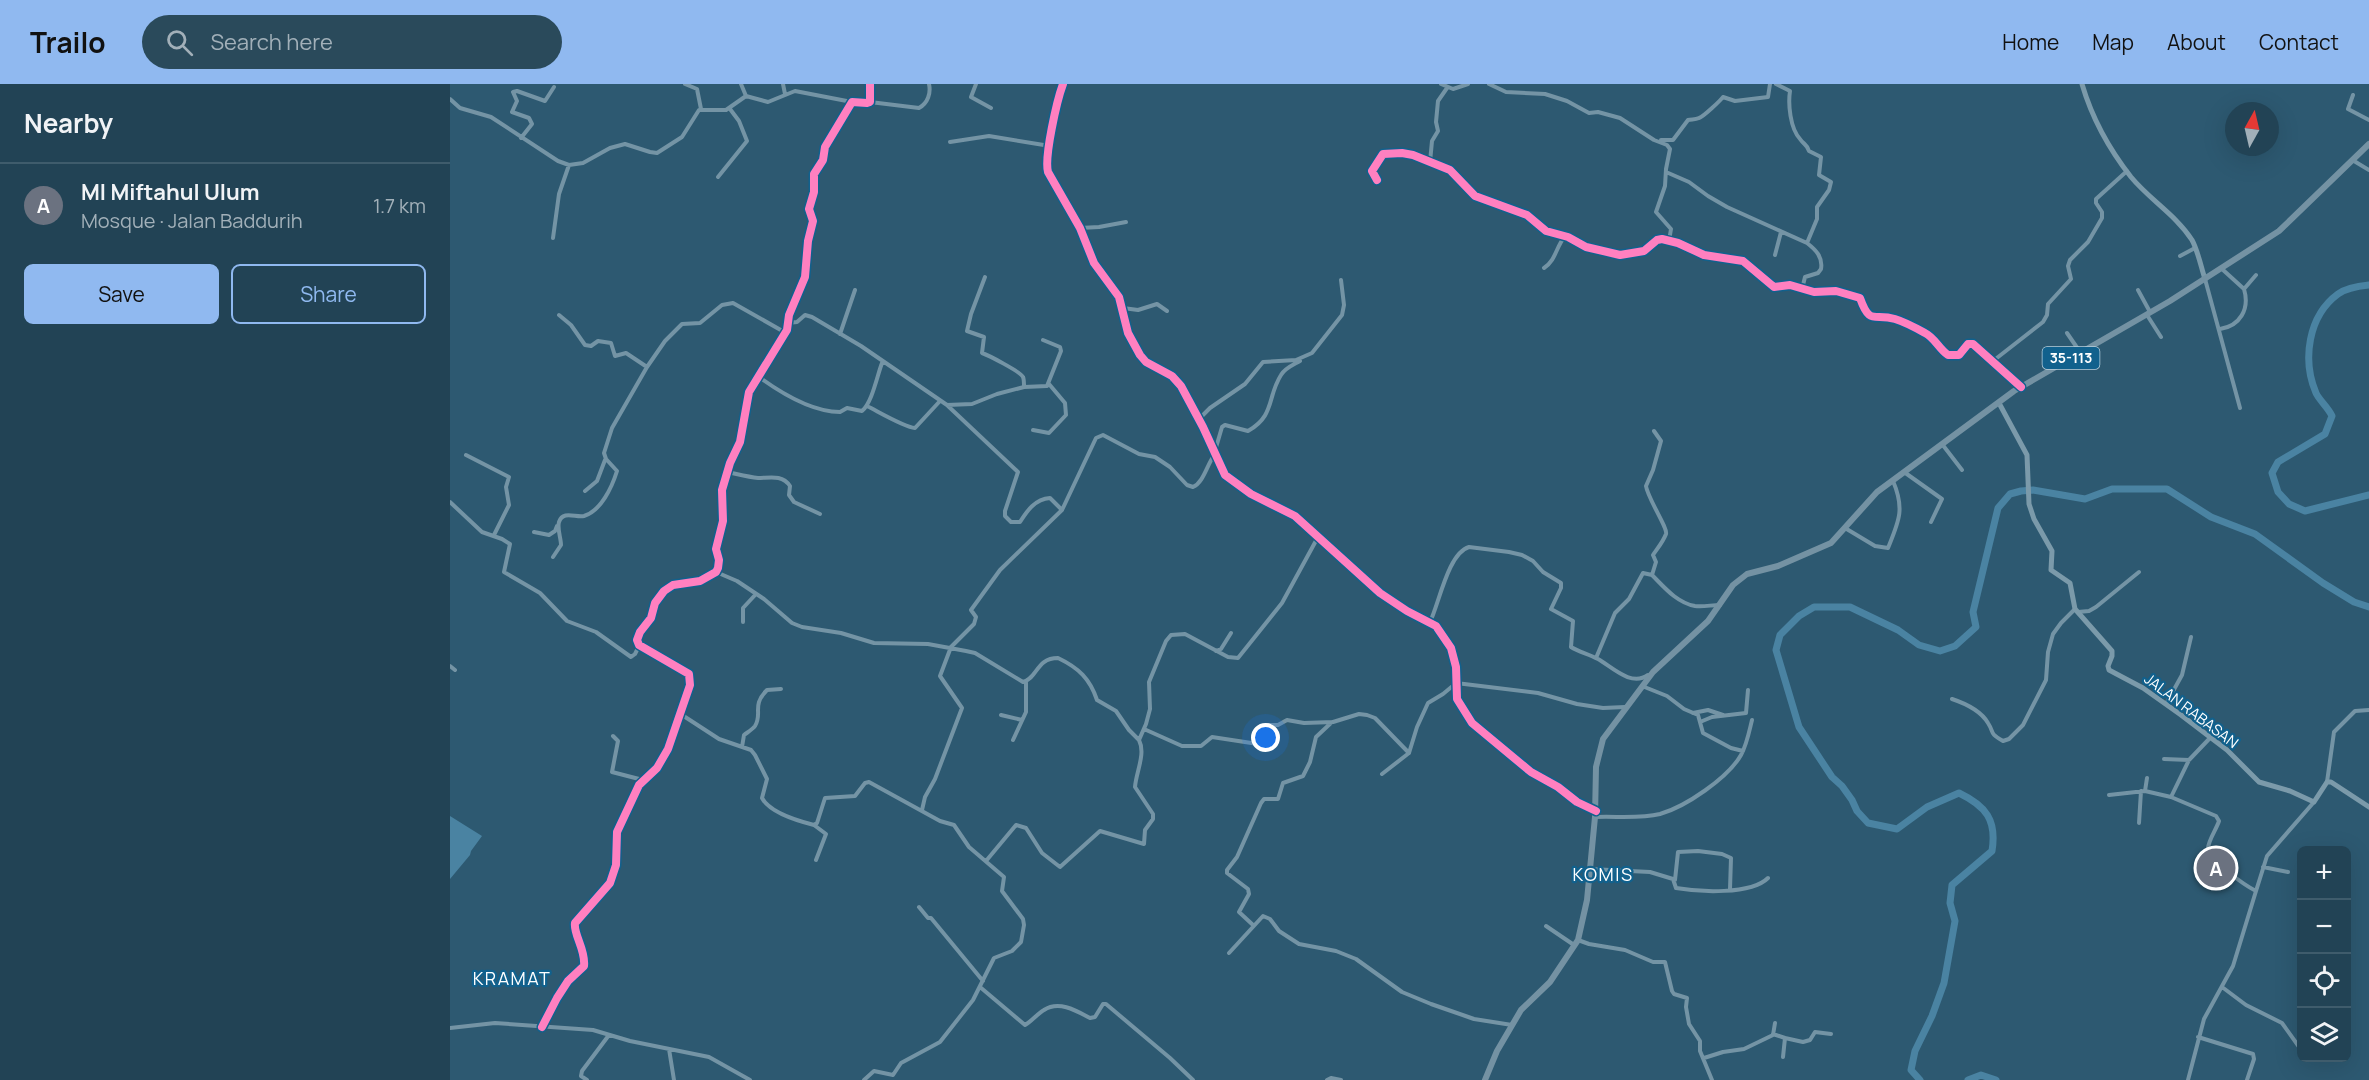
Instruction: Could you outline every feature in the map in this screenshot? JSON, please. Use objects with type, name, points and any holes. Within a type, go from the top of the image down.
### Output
[{"type":"main road","name":"35-113","points":[[1485,1080],[1497,1051],[1521,1010],[1550,982],[1576,943],[1587,900],[1596,814],[1596,767],[1598,750],[1603,739],[1653,672],[1692,638],[1720,605],[1733,585],[1751,573],[1773,568],[1827,546],[1871,497],[2021,387],[2222,269],[2279,231],[2369,144]]},
{"type":"street","points":[[685,84],[698,91],[701,109]]},
{"type":"street","points":[[741,84],[746,96]]},
{"type":"street","points":[[783,84],[785,94]]},
{"type":"street","points":[[870,84],[870,102]]},
{"type":"street","points":[[746,96],[768,102],[795,91],[852,102],[919,108],[925,104],[929,84]]},
{"type":"street","points":[[976,84],[971,97],[991,108]]},
{"type":"street","points":[[1063,84],[1046,164],[1048,172],[1080,228],[1094,263],[1117,293],[1123,308],[1128,333],[1140,356],[1176,381],[1199,419],[1225,475],[1236,484],[1295,516],[1380,593],[1407,611],[1430,622],[1442,633],[1451,648],[1456,667],[1457,699],[1472,723],[1531,772],[1558,787],[1596,814],[1656,814],[1670,810],[1704,791],[1722,777],[1743,751],[1752,720]]},
{"type":"street","points":[[1440,84],[1447,88],[1459,89],[1468,84]]},
{"type":"street","points":[[1488,84],[1496,85],[1506,92],[1545,94],[1567,101],[1588,113],[1598,112],[1620,118],[1654,140],[1670,147],[1665,186],[1656,212],[1671,229],[1669,241]]},
{"type":"street","points":[[1654,140],[1673,140],[1688,120],[1699,118],[1712,105],[1720,103],[1723,97],[1735,101],[1768,98],[1770,84]]},
{"type":"street","points":[[1776,84],[1790,90],[1788,105],[1797,135],[1808,146],[1808,151],[1821,157],[1819,173],[1831,182],[1829,190],[1817,207],[1818,218],[1807,243]]},
{"type":"street","points":[[2082,84],[2103,136],[2127,171],[2180,225],[2195,248],[2220,329],[2240,408]]},
{"type":"street","points":[[522,138],[532,124],[529,118],[512,112],[517,101],[513,92],[517,91],[543,101],[554,87]]},
{"type":"street","points":[[1430,162],[1432,141],[1438,131],[1436,122],[1438,101],[1447,88]]},
{"type":"street","points":[[2353,94],[2348,109],[2369,120]]},
{"type":"street","points":[[450,99],[460,108],[491,117],[558,161],[569,165],[586,162],[610,148],[625,144],[657,153],[682,137],[696,113],[701,109],[716,111],[730,108],[746,96]]},
{"type":"street","points":[[450,502],[479,530],[511,544],[504,564],[504,572],[540,593],[567,621],[596,632],[631,657],[635,654],[639,645],[637,640],[640,632],[651,618],[655,603],[664,591],[673,585],[700,581],[716,572],[720,560],[716,553],[716,545],[723,514],[721,493],[740,442],[748,408],[749,392],[786,333],[789,315],[805,276],[808,241],[813,220],[809,209],[814,192],[814,174],[823,160],[825,147],[852,102]]},
{"type":"street","points":[[718,177],[747,141],[740,121],[730,108]]},
{"type":"street","points":[[950,142],[989,136],[1050,146]]},
{"type":"street","points":[[1377,180],[1372,171],[1384,154],[1402,153],[1450,170],[1475,196],[1527,215],[1546,231],[1565,236],[1586,247],[1617,255],[1644,251],[1659,239],[1704,255],[1743,261],[1774,287],[1790,285],[1818,292],[1836,291],[1856,296],[1860,298],[1863,308],[1870,316],[1895,319],[1923,332],[1934,340],[1946,354],[1954,357],[1959,355],[1970,343],[2021,387]]},
{"type":"street","points":[[2354,161],[2369,170]]},
{"type":"street","points":[[553,238],[559,194],[569,165]]},
{"type":"street","points":[[1993,361],[2043,322],[2047,315],[2048,305],[2072,279],[2068,269],[2070,260],[2088,242],[2102,218],[2102,212],[2096,199],[2127,171]]},
{"type":"street","points":[[1666,172],[1689,182],[1727,207],[1807,243],[1818,253],[1822,267],[1818,273],[1806,276],[1802,289]]},
{"type":"street","points":[[1080,228],[1126,222]]},
{"type":"street","points":[[1775,255],[1781,232]]},
{"type":"street","points":[[1544,268],[1553,260],[1565,236]]},
{"type":"street","points":[[2180,256],[2195,248]]},
{"type":"street","points":[[2220,329],[2231,326],[2242,316],[2246,305],[2244,289],[2222,269]]},
{"type":"street","points":[[2244,289],[2256,275]]},
{"type":"street","points":[[985,276],[967,329],[969,332],[984,337],[982,353],[994,357],[1023,376],[1024,387]]},
{"type":"street","points":[[921,810],[962,708],[940,676],[951,647],[974,624],[976,617],[971,610],[987,585],[1062,510],[1099,435],[1139,454],[1155,457],[1170,467],[1187,485],[1193,487],[1199,483],[1215,453],[1222,427],[1225,425],[1248,431],[1264,419],[1270,408],[1280,375],[1312,353],[1342,315],[1344,305],[1341,280]]},
{"type":"street","points":[[840,334],[855,290]]},
{"type":"street","points":[[2138,290],[2161,337]]},
{"type":"street","points":[[585,491],[597,481],[606,459],[605,447],[612,428],[647,367],[682,324],[701,322],[722,305],[733,303],[786,333]]},
{"type":"street","points":[[1123,308],[1138,310],[1157,304],[1167,311]]},
{"type":"street","points":[[559,315],[571,325],[585,345],[591,346],[598,341],[611,343],[615,356],[626,353],[647,367]]},
{"type":"street","points":[[788,323],[797,322],[807,315],[840,334],[947,405],[1018,472],[1017,481],[1006,504],[1005,516],[1011,522],[1020,522],[1029,508],[1042,499],[1050,498],[1062,510]]},
{"type":"street","points":[[2067,333],[2080,352]]},
{"type":"street","points":[[947,405],[972,404],[1024,387],[1046,387],[1061,351],[1056,344],[1043,340]]},
{"type":"street","points":[[1199,419],[1210,408],[1245,384],[1263,362],[1304,358]]},
{"type":"street","points":[[759,377],[790,398],[827,412],[840,412],[847,408],[862,411],[872,397],[873,385],[882,363]]},
{"type":"street","points":[[1033,430],[1053,432],[1066,415],[1065,403],[1049,384]]},
{"type":"street","points":[[867,406],[897,420],[904,426],[915,428],[940,401]]},
{"type":"street","name":"JALAN RABASAN","points":[[1999,403],[2026,452],[2029,493],[2034,519],[2052,551],[2051,570],[2070,583],[2076,611],[2110,649],[2112,654],[2109,670],[2143,688],[2227,750],[2259,782],[2290,790],[2314,802]]},
{"type":"street","points":[[1652,575],[1656,562],[1653,555],[1666,534],[1666,529],[1652,505],[1646,486],[1661,441],[1654,431]]},
{"type":"street","points":[[1942,444],[1962,470]]},
{"type":"street","points":[[466,455],[509,477],[506,487],[509,505],[494,535]]},
{"type":"street","points":[[534,532],[551,534],[567,515],[585,515],[600,504],[617,471],[606,459]]},
{"type":"street","points":[[727,472],[757,478],[770,476],[786,480],[790,486],[789,495],[794,502],[820,513]]},
{"type":"street","points":[[1904,472],[1942,499],[1931,522]]},
{"type":"street","points":[[1845,528],[1875,546],[1888,549],[1901,507],[1893,480]]},
{"type":"street","points":[[553,557],[561,545],[559,522]]},
{"type":"street","points":[[1139,740],[1150,709],[1149,682],[1166,641],[1171,635],[1185,634],[1227,657],[1238,658],[1289,593],[1318,537]]},
{"type":"street","points":[[1430,622],[1438,606],[1439,591],[1463,549],[1509,552],[1533,561],[1543,572],[1560,583],[1561,588],[1551,606],[1552,610],[1573,621],[1575,628],[1571,647],[1596,658],[1630,678],[1641,679],[1653,672]]},
{"type":"street","points":[[716,572],[737,581],[792,623],[802,627],[841,633],[874,644],[928,644],[951,647],[975,653],[1026,682]]},
{"type":"street","points":[[1952,699],[1968,705],[1988,723],[1992,734],[2003,741],[2008,740],[2021,728],[2045,683],[2048,652],[2061,622],[2076,611],[2089,611],[2096,607],[2139,572]]},
{"type":"street","points":[[1596,658],[1615,613],[1629,599],[1643,573],[1652,575],[1674,597],[1688,604],[1720,605]]},
{"type":"street","points":[[743,622],[743,608],[756,594]]},
{"type":"street","points":[[1216,651],[1221,649],[1231,633]]},
{"type":"street","points":[[2166,705],[2182,675],[2191,637]]},
{"type":"street","points":[[542,1027],[556,998],[568,981],[584,966],[582,947],[574,927],[575,923],[610,883],[616,865],[615,835],[643,780],[655,771],[668,749],[690,685],[689,674],[639,645]]},
{"type":"street","points":[[986,861],[1016,825],[1026,828],[1042,853],[1060,867],[1100,831],[1144,844],[1145,830],[1153,819],[1153,814],[1135,787],[1141,755],[1139,740],[1116,711],[1096,700],[1089,681],[1062,660],[1054,658],[1042,662],[1026,682],[1026,709],[1013,740]]},
{"type":"street","points":[[450,666],[455,670]]},
{"type":"street","points":[[1382,774],[1409,753],[1417,726],[1428,703],[1456,683],[1538,693],[1577,704],[1603,708],[1625,707]]},
{"type":"street","points":[[1642,686],[1667,696],[1698,715],[1703,733],[1734,749],[1743,751]]},
{"type":"street","points":[[742,747],[744,735],[754,728],[757,722],[760,699],[767,690],[781,689]]},
{"type":"street","points":[[1700,722],[1747,712],[1748,690]]},
{"type":"street","points":[[1692,713],[1708,710],[1725,716]]},
{"type":"street","points":[[2188,1080],[2198,1037],[2208,1010],[2233,966],[2270,850],[2314,802],[2327,782],[2334,732],[2355,711],[2369,710]]},
{"type":"street","points":[[680,713],[719,739],[742,747],[755,755],[765,773],[766,786],[762,798],[765,802],[798,820],[814,825],[826,834],[816,860]]},
{"type":"street","points":[[1144,729],[1182,746],[1201,746],[1212,737],[1258,744],[1262,742],[1267,725],[1278,725],[1287,720],[1304,723],[1333,722],[1359,714],[1375,718],[1409,753]]},
{"type":"street","points":[[1001,715],[1022,720]]},
{"type":"street","points":[[1253,925],[1239,912],[1249,894],[1248,889],[1227,873],[1227,870],[1238,857],[1261,803],[1264,799],[1278,799],[1283,783],[1303,776],[1310,762],[1316,738],[1333,722]]},
{"type":"street","points":[[613,736],[618,743],[614,753],[612,772],[643,780]]},
{"type":"street","points":[[2171,797],[2189,760],[2210,738]]},
{"type":"street","points":[[2164,759],[2189,760]]},
{"type":"street","points":[[2139,823],[2147,778]]},
{"type":"street","points":[[814,825],[817,824],[825,798],[855,796],[865,783],[869,782],[940,821],[954,825],[969,847],[1002,874],[1002,891],[1023,920],[1024,925],[1021,942],[1017,947],[994,958],[968,1007],[937,1045],[901,1063],[893,1075],[874,1071],[864,1080]]},
{"type":"street","points":[[2327,782],[2334,784],[2369,807]]},
{"type":"street","points":[[2109,795],[2143,791],[2171,797],[2218,818],[2219,823],[2208,848],[2210,854],[2225,867],[2232,877],[2256,891]]},
{"type":"street","points":[[1730,889],[1731,858],[1722,854],[1678,852],[1674,886],[1677,888],[1707,891],[1730,889],[1758,885],[1768,878]]},
{"type":"street","points":[[2263,867],[2288,872]]},
{"type":"street","points":[[1590,869],[1650,872],[1675,881]]},
{"type":"street","points":[[919,907],[928,918],[933,920],[983,981]]},
{"type":"street","points":[[1229,953],[1253,925],[1263,916],[1267,917],[1279,930],[1299,944],[1336,951],[1356,959],[1402,992],[1474,1019],[1513,1025]]},
{"type":"street","points":[[1546,926],[1576,943],[1625,950],[1653,962],[1665,962],[1672,991],[1674,994],[1687,998],[1686,1007],[1690,1024],[1700,1041],[1700,1051],[1712,1080]]},
{"type":"street","points":[[980,987],[1025,1025],[1053,1006],[1064,1006],[1092,1018],[1105,1004],[1193,1080]]},
{"type":"street","points":[[2222,987],[2246,1005],[2282,1023],[2297,1045]]},
{"type":"street","points":[[450,1028],[495,1023],[582,1028],[709,1057],[750,1080]]},
{"type":"street","points":[[1704,1058],[1753,1046],[1773,1034],[1775,1023]]},
{"type":"street","points":[[1773,1034],[1803,1042],[1810,1040],[1815,1032],[1831,1034]]},
{"type":"street","points":[[587,1080],[582,1076],[582,1071],[609,1035]]},
{"type":"street","points":[[2198,1037],[2253,1054],[2254,1059],[2247,1080]]},
{"type":"street","points":[[1783,1057],[1785,1038]]},
{"type":"street","points":[[669,1049],[674,1080]]},
{"type":"street","points":[[1327,1080],[1331,1078],[1341,1080]]},
{"type":"water","points":[[450,816],[482,836],[450,879]]},
{"type":"waterway","points":[[2369,285],[2341,292],[2328,303],[2320,314],[2311,339],[2309,367],[2316,393],[2332,416],[2325,434],[2278,462],[2272,473],[2278,492],[2289,504],[2305,511],[2369,495]]},
{"type":"waterway","points":[[1920,1080],[1911,1070],[1915,1051],[1932,1016],[1944,983],[1955,921],[1950,903],[1952,885],[1992,851],[1991,822],[1983,809],[1959,793],[1927,807],[1897,829],[1868,823],[1857,811],[1842,786],[1832,777],[1799,727],[1776,650],[1780,635],[1799,616],[1814,607],[1850,607],[1898,630],[1919,645],[1940,651],[1955,646],[1976,627],[1973,612],[1998,508],[2010,494],[2033,490],[2085,499],[2112,489],[2167,489],[2211,517],[2255,534],[2323,583],[2354,602],[2369,607]]},
{"type":"waterway","points":[[1968,1080],[1981,1075],[1996,1080]]},
{"type":"cycle path","points":[[542,1027],[568,981],[584,966],[575,923],[610,883],[616,865],[617,832],[639,785],[657,768],[668,749],[690,685],[689,674],[639,645],[637,640],[651,618],[655,603],[664,591],[673,585],[700,581],[716,572],[718,568],[719,560],[716,549],[723,521],[722,490],[730,463],[740,442],[749,392],[787,330],[789,315],[805,277],[808,241],[813,221],[809,209],[814,192],[814,174],[823,160],[825,147],[852,102],[870,102],[870,84]]},
{"type":"cycle path","points":[[1063,84],[1049,142],[1048,172],[1080,228],[1094,263],[1119,297],[1128,333],[1140,355],[1146,362],[1172,376],[1181,386],[1225,475],[1251,494],[1295,516],[1380,593],[1407,611],[1436,626],[1451,648],[1456,667],[1457,699],[1472,723],[1531,772],[1558,787],[1577,802],[1596,811]]},
{"type":"cycle path","points":[[1377,180],[1372,171],[1383,154],[1413,155],[1450,170],[1475,196],[1527,215],[1546,231],[1568,237],[1586,247],[1620,255],[1644,251],[1657,240],[1662,239],[1678,243],[1704,255],[1743,261],[1774,287],[1790,285],[1814,292],[1836,291],[1860,298],[1867,312],[1873,317],[1895,319],[1914,327],[1928,335],[1948,355],[1959,355],[1968,344],[1973,344],[2021,387]]},
{"type":"place","name":"MI Miftahul Ulum","points":[[2216,868]]},
{"type":"district","name":"KOMIS","points":[[1603,875]]},
{"type":"district","name":"KRAMAT","points":[[512,979]]}]
